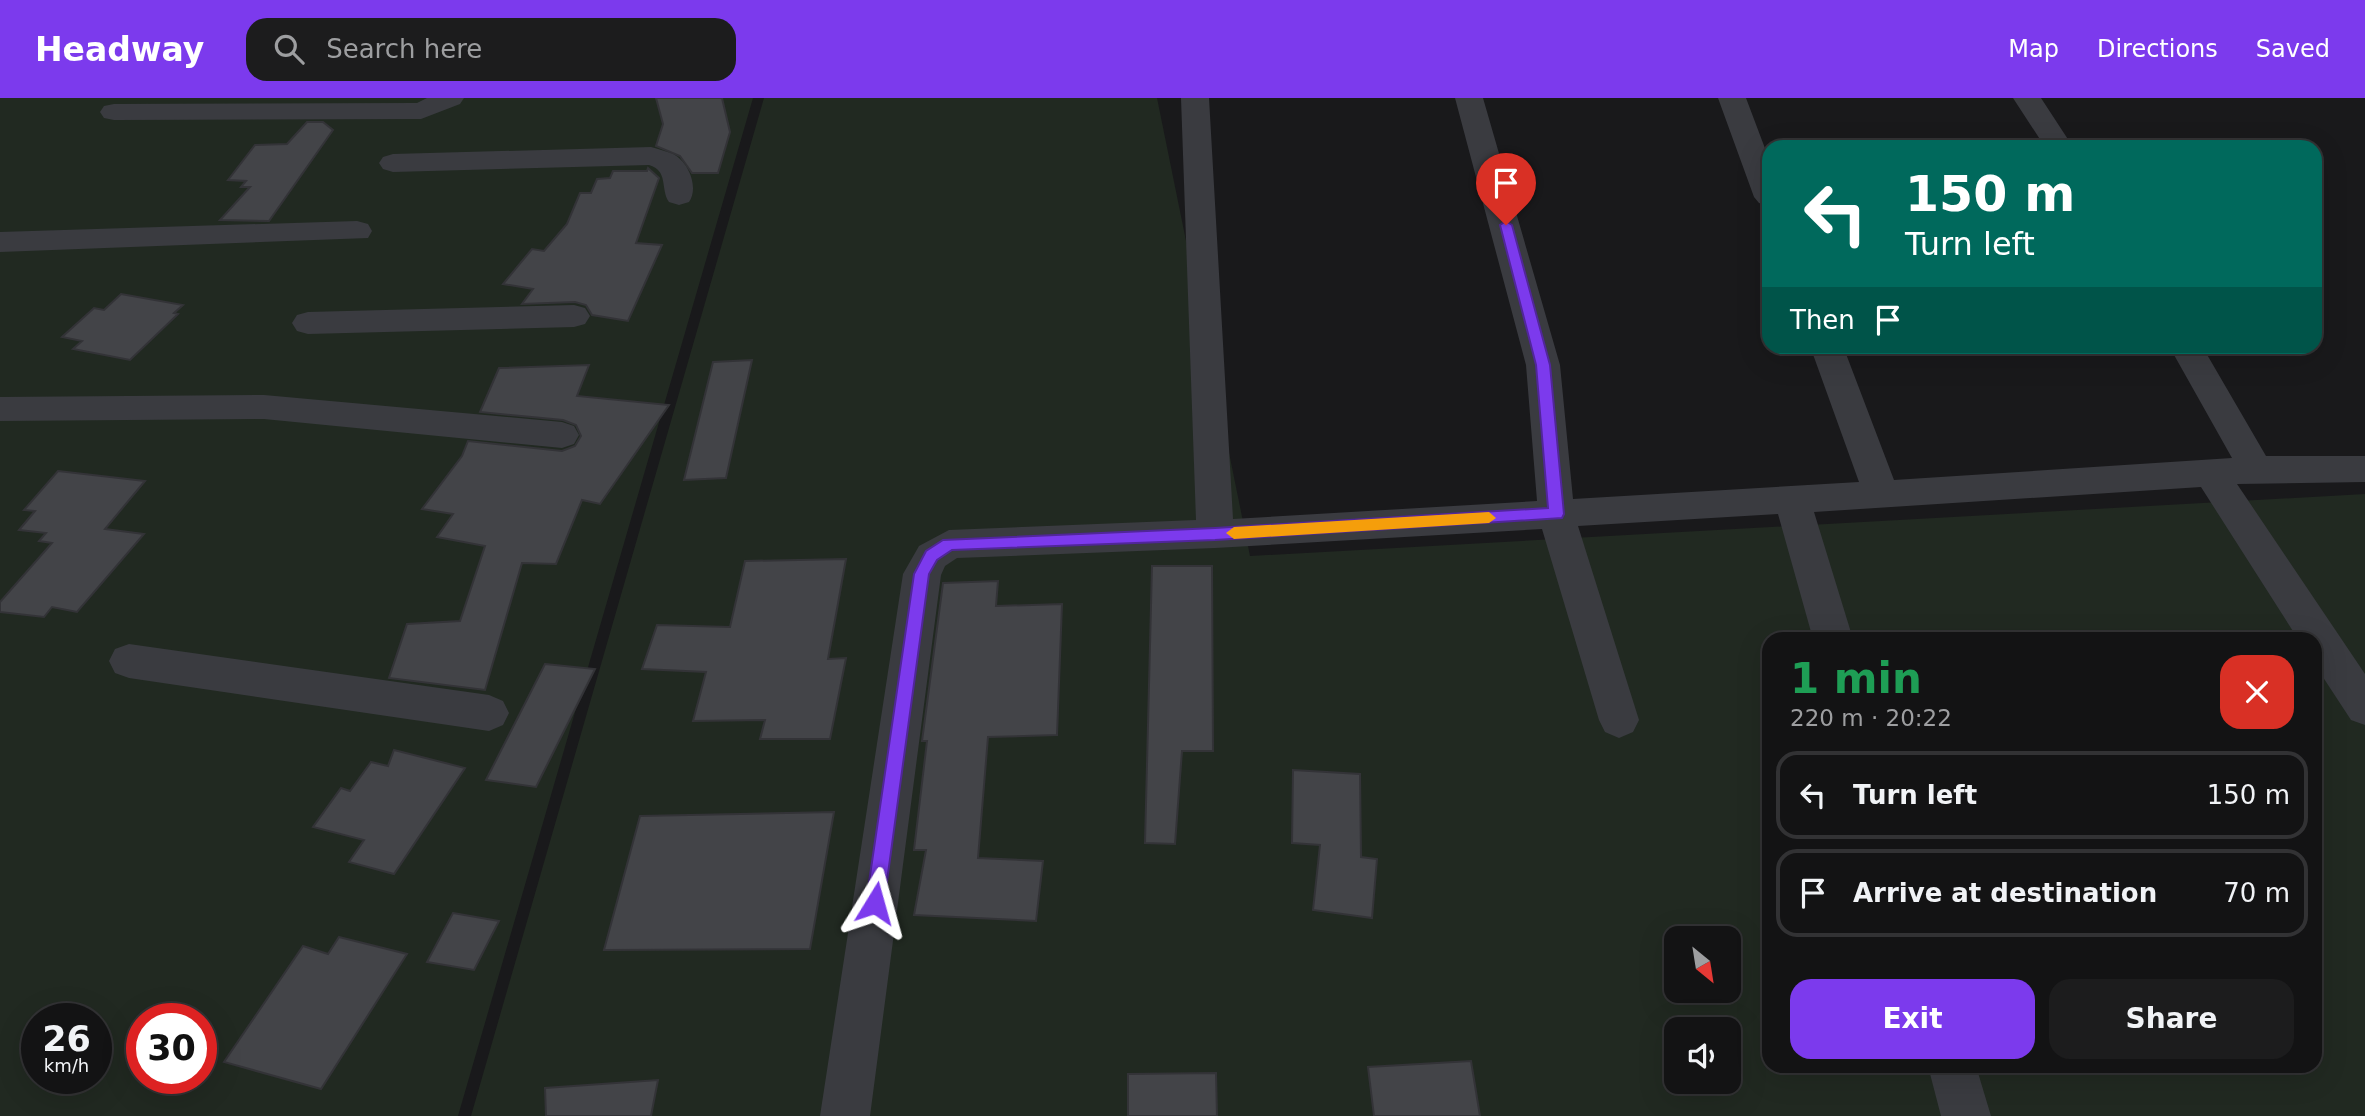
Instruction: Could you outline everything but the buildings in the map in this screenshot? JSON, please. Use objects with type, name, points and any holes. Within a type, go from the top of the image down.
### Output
[{"type":"street","points":[[114,112],[421,111],[450,98]]},
{"type":"street","points":[[1195,98],[1215,534]]},
{"type":"street","points":[[1469,98],[1543,365],[1556,514],[1619,720]]},
{"type":"street","points":[[1732,98],[1762,178]]},
{"type":"street","points":[[2027,98],[2054,140]]},
{"type":"street","points":[[642,141],[398,154],[651,156],[666,161],[680,182],[679,196]]},
{"type":"street","points":[[0,242],[357,231]]},
{"type":"street","points":[[308,323],[574,316]]},
{"type":"street","points":[[1829,354],[1882,495]]},
{"type":"street","points":[[2190,354],[2256,469]]},
{"type":"street","points":[[0,410],[264,407],[562,435]]},
{"type":"street","points":[[845,1116],[922,574],[932,556],[948,544],[1215,534],[1882,495],[2256,469],[2365,469]]},
{"type":"street","points":[[2210,472],[2315,632]]},
{"type":"street","points":[[1792,500],[1831,632]]},
{"type":"street","points":[[2322,643],[2365,708]]},
{"type":"street","points":[[129,662],[489,713]]},
{"type":"street","points":[[1954,1073],[1966,1116]]},
{"type":"shaded area","points":[[0,98],[753,98],[458,1116],[0,1116]]},
{"type":"shaded area","points":[[764,98],[1157,98],[1250,556],[2365,494],[2365,1116],[471,1116]]},
{"type":"slow traffic","points":[[1234,533],[1489,518]]},
{"type":"route","points":[[875,903],[922,574],[932,556],[948,544],[1215,534],[1556,514],[1543,365],[1506,225]]}]
